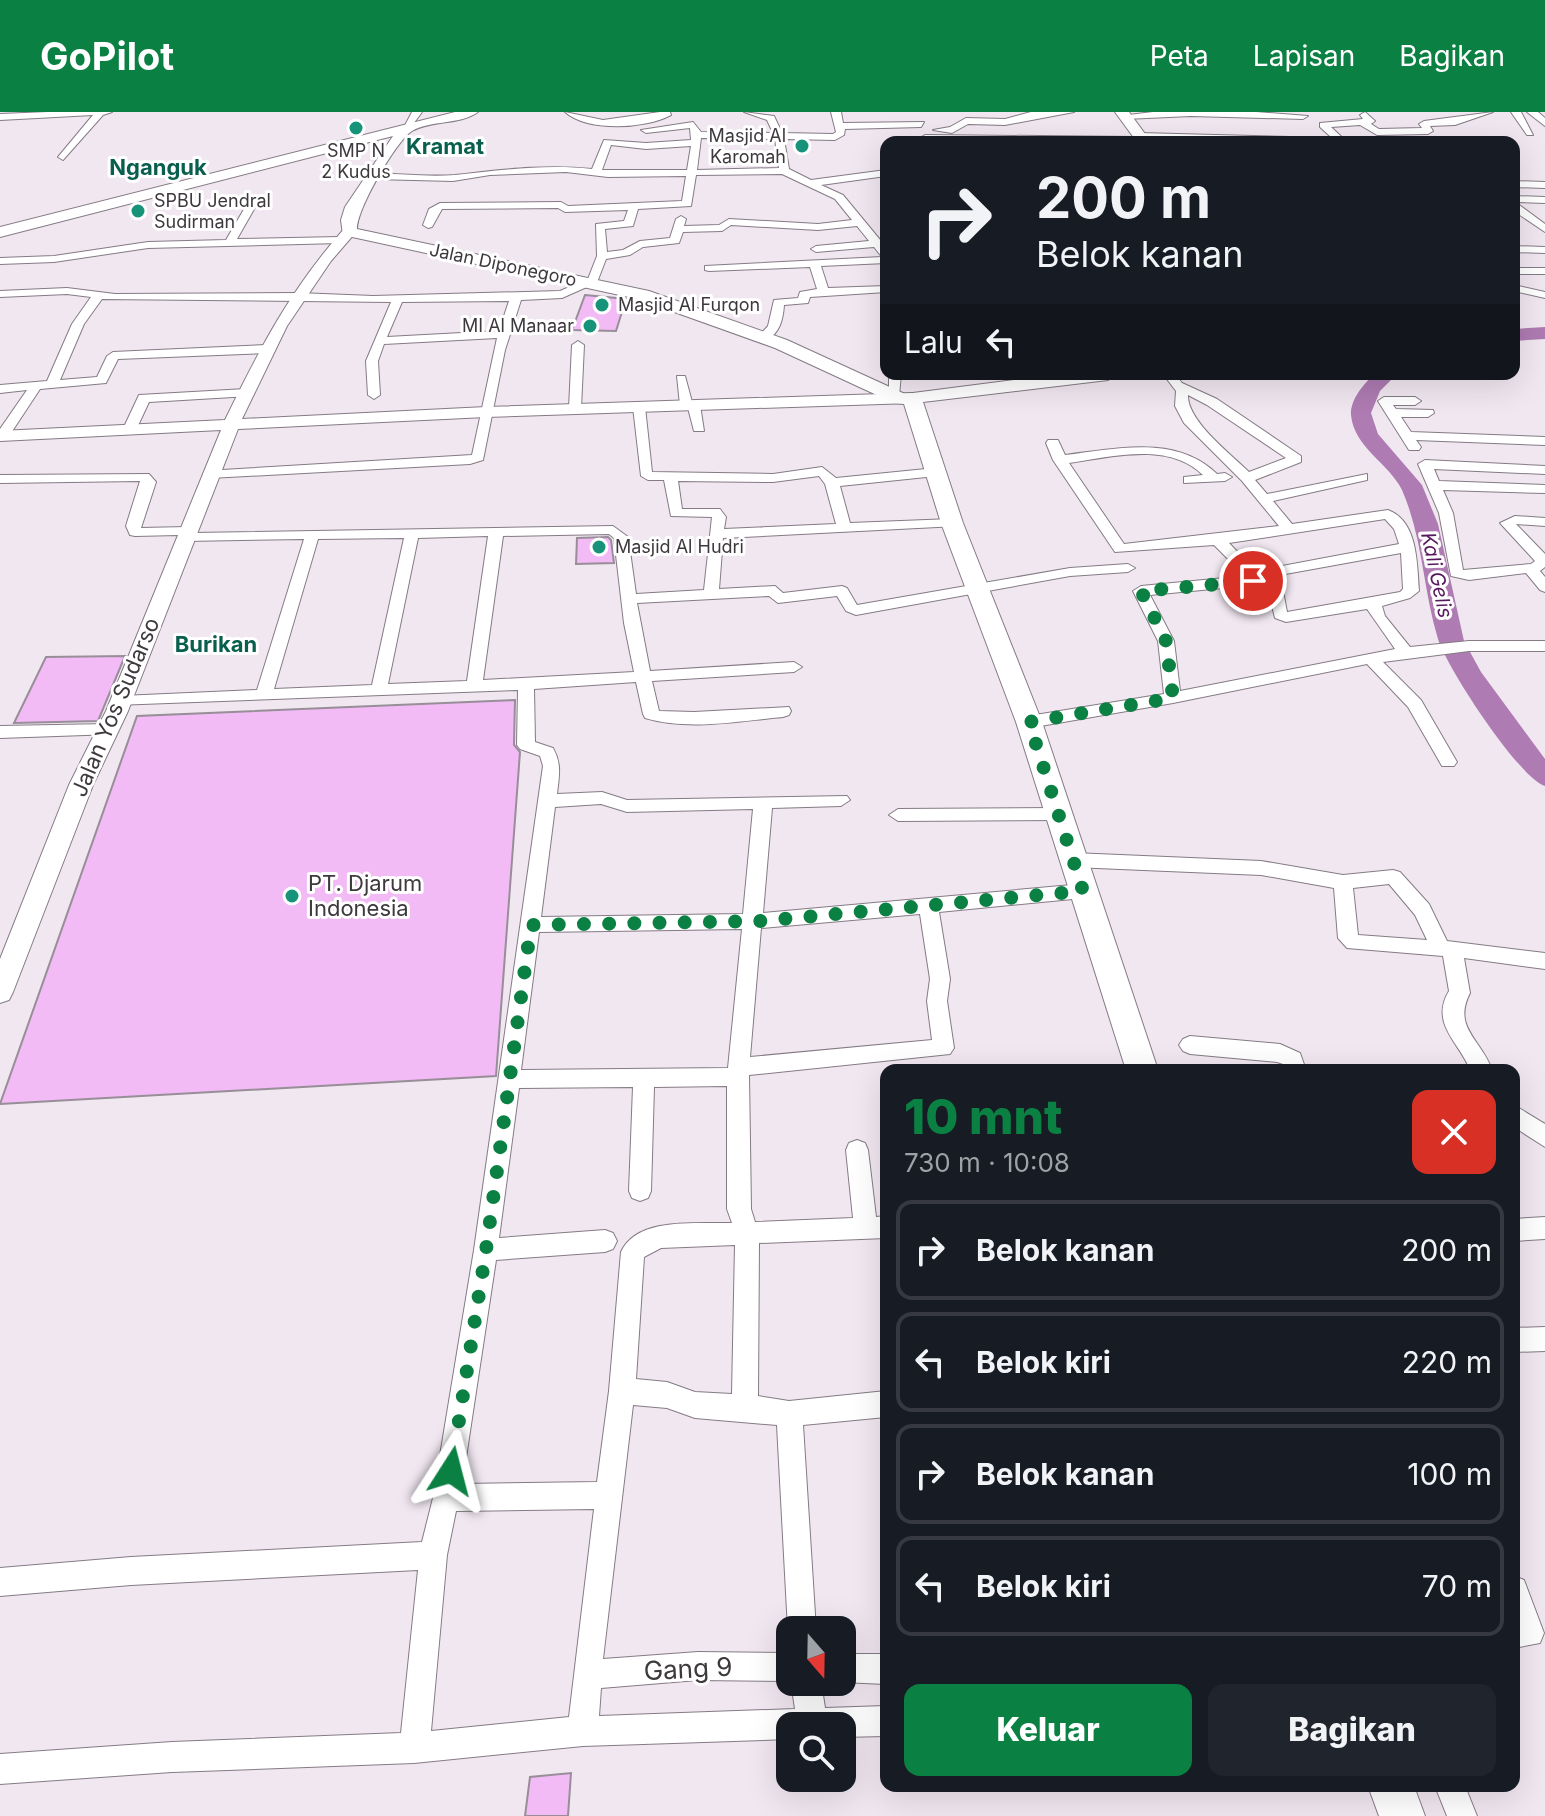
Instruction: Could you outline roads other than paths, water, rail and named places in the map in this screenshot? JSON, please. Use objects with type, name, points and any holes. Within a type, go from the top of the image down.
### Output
[{"type":"main road","points":[[0,232],[471,112]]},
{"type":"main road","points":[[1124,114],[1141,136]]},
{"type":"main road","points":[[344,236],[350,214],[405,129]]},
{"type":"main road","name":"Jalan Diponegoro","points":[[344,236],[643,295],[764,337],[903,397]]},
{"type":"main road","points":[[1031,380],[903,397],[936,472],[952,523],[1029,722],[1140,1064]]},
{"type":"main road","points":[[1393,1792],[1402,1816]]},
{"type":"street","points":[[63,157],[101,112]]},
{"type":"street","points":[[0,117],[107,112]]},
{"type":"street","points":[[405,129],[417,112]]},
{"type":"street","points":[[570,112],[590,123],[641,119],[666,115],[665,112]]},
{"type":"street","points":[[749,112],[771,118],[779,137],[784,171]]},
{"type":"street","points":[[596,173],[605,143],[642,146],[697,139],[835,137],[841,133],[836,112]]},
{"type":"street","points":[[917,112],[923,133]]},
{"type":"street","points":[[923,133],[952,130],[966,121],[1005,122],[1038,114],[1069,112]]},
{"type":"street","points":[[1124,114],[1301,114],[1308,122],[1323,125],[1364,117],[1377,132],[1428,131],[1424,124],[1455,122],[1488,112]]},
{"type":"street","points":[[1516,112],[1530,133]]},
{"type":"street","points":[[1532,112],[1545,123]]},
{"type":"street","points":[[602,256],[626,253],[640,244],[675,241],[687,204],[697,139],[693,125],[629,131],[623,143]]},
{"type":"street","points":[[1323,125],[1335,136]]},
{"type":"street","points":[[839,126],[976,136]]},
{"type":"street","points":[[428,225],[436,207],[469,192],[490,172],[566,169],[596,173],[691,174],[784,171],[839,197],[880,247]]},
{"type":"street","points":[[811,183],[880,174]]},
{"type":"street","points":[[374,176],[561,205],[565,209],[687,204]]},
{"type":"street","points":[[1520,184],[1545,185]]},
{"type":"street","points":[[1520,202],[1545,200]]},
{"type":"street","points":[[228,245],[252,204]]},
{"type":"street","points":[[0,294],[398,299],[564,295],[589,282],[602,256],[600,226],[629,224],[634,205]]},
{"type":"street","points":[[1520,210],[1545,229]]},
{"type":"street","points":[[677,229],[722,228],[729,222],[865,226]]},
{"type":"street","points":[[263,232],[344,236]]},
{"type":"street","points":[[0,261],[54,259],[178,240],[228,245],[344,236]]},
{"type":"street","name":"Jalan Yos Sudarso","points":[[0,992],[81,785],[121,701],[232,423],[267,349],[298,296],[344,236]]},
{"type":"street","points":[[1530,236],[1545,237]]},
{"type":"street","points":[[816,249],[880,251]]},
{"type":"street","points":[[1520,249],[1545,250]]},
{"type":"street","points":[[709,268],[815,263],[880,252]]},
{"type":"street","points":[[815,263],[823,292]]},
{"type":"street","points":[[1520,271],[1545,271]]},
{"type":"street","points":[[764,337],[772,332],[778,316],[778,302],[804,301],[804,294],[880,289]]},
{"type":"street","points":[[1520,289],[1545,295]]},
{"type":"street","points":[[52,384],[78,324],[100,293]]},
{"type":"street","points":[[210,474],[470,460],[481,453],[486,412],[516,297]]},
{"type":"street","points":[[374,395],[372,361],[398,299]]},
{"type":"street","points":[[381,341],[504,334]]},
{"type":"street","points":[[575,408],[578,345]]},
{"type":"street","points":[[0,389],[102,380],[113,356],[267,349]]},
{"type":"street","points":[[681,379],[699,428]]},
{"type":"street","points":[[1,436],[575,408],[903,397],[897,380]]},
{"type":"street","points":[[1174,380],[1182,391],[1181,406],[1189,420],[1245,477],[1289,530]]},
{"type":"street","points":[[1,436],[36,386]]},
{"type":"street","points":[[1179,386],[1212,402],[1296,459],[1245,477],[1189,480]]},
{"type":"street","points":[[130,429],[144,398],[246,393]]},
{"type":"street","points":[[1415,401],[1385,401],[1425,464],[1446,513],[1456,573],[1469,575],[1541,564]]},
{"type":"street","points":[[639,407],[646,474],[671,479],[778,478],[821,471],[832,483],[844,528]]},
{"type":"street","points":[[1392,413],[1428,413]]},
{"type":"street","points":[[1407,436],[1545,441]]},
{"type":"street","points":[[1053,443],[1060,460],[1120,549],[1166,641],[1173,698]]},
{"type":"street","points":[[1060,460],[1166,451],[1195,459],[1214,478]]},
{"type":"street","points":[[469,477],[470,460]]},
{"type":"street","points":[[1425,464],[1545,470]]},
{"type":"street","points":[[832,483],[936,472]]},
{"type":"street","points":[[0,479],[144,477],[149,482],[133,526],[135,532],[312,536],[613,530],[621,537],[650,712],[655,716],[783,711]]},
{"type":"street","points":[[1262,499],[1362,477]]},
{"type":"street","points":[[671,479],[676,513],[715,512],[719,517],[711,594]]},
{"type":"street","points":[[1433,485],[1545,489]]},
{"type":"street","points":[[1120,549],[1218,540],[1388,514],[1395,519],[1408,547],[1411,591],[1373,603],[1286,617],[1280,615],[1277,608],[1272,574]]},
{"type":"street","points":[[1541,564],[1507,522],[1545,522]]},
{"type":"street","points":[[716,534],[952,523]]},
{"type":"street","points":[[474,687],[496,531]]},
{"type":"street","points":[[379,689],[412,533]]},
{"type":"street","points":[[264,694],[312,536]]},
{"type":"street","points":[[1218,540],[1253,576]]},
{"type":"street","points":[[1253,576],[1408,547]]},
{"type":"street","points":[[1541,564],[1534,575],[1545,587]]},
{"type":"street","points":[[629,599],[775,591],[778,598],[842,591],[851,608],[856,610],[1070,572],[1128,568]]},
{"type":"street","points":[[1141,591],[1238,583],[1254,580],[1253,576]]},
{"type":"street","points":[[1373,603],[1383,625],[1405,651]]},
{"type":"street","points":[[1029,722],[1173,698],[1405,651],[1464,644],[1545,646]]},
{"type":"street","points":[[1370,658],[1414,702],[1448,762]]},
{"type":"street","points":[[121,701],[474,687],[794,667]]},
{"type":"street","points":[[414,1748],[433,1555],[446,1498],[486,1250],[548,801],[550,758],[547,752],[526,745],[526,684]]},
{"type":"street","points":[[0,732],[108,730]]},
{"type":"street","points":[[548,801],[602,798],[627,806],[841,800]]},
{"type":"street","points":[[745,1407],[747,1235],[739,1209],[739,1072],[763,803]]},
{"type":"street","points":[[898,815],[1059,814]]},
{"type":"street","points":[[1073,860],[1261,868],[1343,882],[1393,877],[1423,909],[1446,949],[1460,993],[1455,999],[1457,1031],[1480,1064]]},
{"type":"street","points":[[1343,882],[1349,941],[1545,961]]},
{"type":"street","points":[[531,925],[754,921],[1083,891]]},
{"type":"street","points":[[509,1079],[644,1078],[739,1072],[943,1048],[937,1001],[940,979],[928,906]]},
{"type":"street","points":[[1190,1045],[1280,1053],[1292,1059],[1293,1064]]},
{"type":"street","points":[[640,1191],[644,1078]]},
{"type":"street","points":[[1520,1118],[1545,1137]]},
{"type":"street","points":[[583,1731],[587,1675],[622,1391],[633,1252],[644,1242],[661,1237],[876,1227],[857,1150]]},
{"type":"street","points":[[1520,1230],[1545,1228]]},
{"type":"street","points":[[486,1250],[605,1241]]},
{"type":"street","points":[[1520,1340],[1545,1339]]},
{"type":"street","points":[[622,1391],[667,1395],[695,1405],[745,1407],[789,1414],[880,1405]]},
{"type":"street","points":[[789,1414],[801,1616]]},
{"type":"street","points":[[446,1498],[610,1495]]},
{"type":"street","points":[[0,1582],[131,1571],[433,1555]]},
{"type":"street","points":[[1520,1606],[1530,1634]]},
{"type":"street","name":"Gang 9","points":[[587,1675],[698,1666],[776,1667]]},
{"type":"street","points":[[856,1668],[880,1669]]},
{"type":"street","points":[[856,1722],[880,1721]]},
{"type":"street","points":[[0,1769],[172,1757],[414,1748],[583,1731],[776,1724]]},
{"type":"street","points":[[1452,1792],[1462,1816]]},
{"type":"waterway","name":"Kali Gelis","points":[[1520,335],[1545,333]]},
{"type":"waterway","name":"Kali Gelis","points":[[1380,380],[1371,388],[1361,413],[1368,436],[1411,485],[1426,524],[1451,641],[1469,674],[1525,756],[1545,776]]},
{"type":"place","name":"SMP N 2 Kudus","points":[[356,128]]},
{"type":"place","name":"Masjid Al Karomah","points":[[802,146]]},
{"type":"place","name":"SPBU Jendral Sudirman","points":[[138,211]]},
{"type":"place","name":"Masjid Al Furqon","points":[[602,305]]},
{"type":"place","name":"MI Al Manaar","points":[[590,326]]},
{"type":"place","name":"Masjid Al Hudri","points":[[599,547]]},
{"type":"place","name":"PT. Djarum Indonesia","points":[[292,896]]},
{"type":"district","name":"Kramat","points":[[445,146]]},
{"type":"district","name":"Nganguk","points":[[158,167]]},
{"type":"district","name":"Burikan","points":[[216,644]]}]
